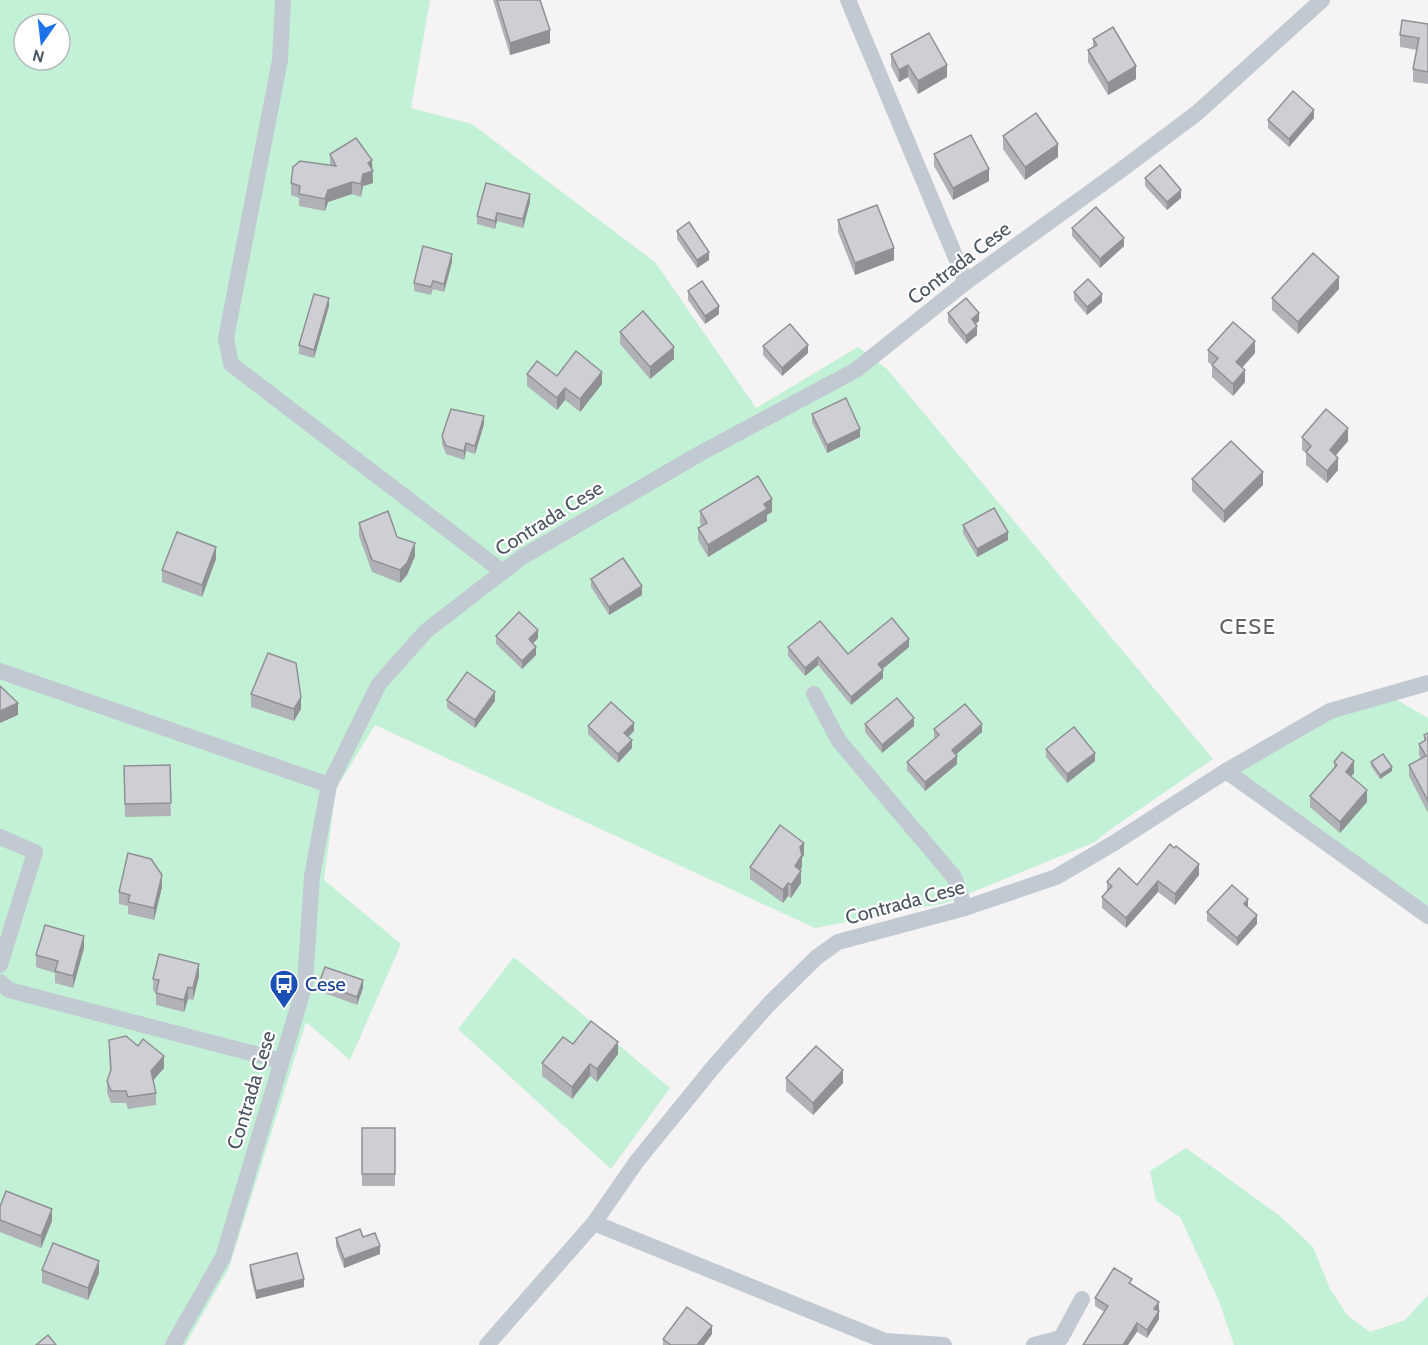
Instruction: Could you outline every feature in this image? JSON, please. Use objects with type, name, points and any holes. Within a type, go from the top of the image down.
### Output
[{"type":"street","points":[[283,0],[280,60],[226,338],[231,364],[503,572]]},
{"type":"street","points":[[848,0],[966,282]]},
{"type":"street","name":"Contrada Cese","points":[[173,1345],[223,1257],[305,984],[312,876],[329,785],[379,684],[426,631],[522,557],[701,453],[856,370],[966,282],[1197,112],[1322,0]]},
{"type":"street","points":[[0,671],[329,785]]},
{"type":"street","name":"Contrada Cese","points":[[487,1345],[594,1223],[637,1161],[770,1003],[817,957],[838,942],[965,908],[1056,877],[1114,843],[1226,771],[1330,711],[1428,683]]},
{"type":"street","points":[[814,694],[839,741],[954,877],[965,908]]},
{"type":"street","points":[[1226,771],[1428,916]]},
{"type":"street","points":[[0,837],[35,852],[0,965]]},
{"type":"street","points":[[0,982],[9,990],[282,1060]]},
{"type":"street","points":[[594,1223],[885,1343],[944,1345]]},
{"type":"street","points":[[1034,1345],[1061,1338],[1082,1299]]},
{"type":"green space","points":[[0,0],[430,0],[411,108],[472,124],[655,262],[756,408],[858,347],[887,369],[1213,759],[1095,842],[946,903],[815,928],[375,725],[336,789],[324,880],[401,944],[350,1060],[306,1022],[229,1268],[185,1345],[0,1345]]},
{"type":"green space","points":[[1395,699],[1428,718],[1428,910],[1238,771],[1337,715]]},
{"type":"green space","points":[[514,957],[670,1088],[611,1169],[458,1029]]},
{"type":"green space","points":[[1186,1148],[1280,1216],[1313,1247],[1330,1289],[1348,1316],[1370,1332],[1405,1320],[1428,1295],[1428,1345],[1234,1345],[1219,1301],[1180,1217],[1156,1201],[1150,1171]]},
{"type":"building","points":[[497,0],[540,0],[550,30],[510,43]]},
{"type":"building","points":[[1402,20],[1428,24],[1428,72],[1413,69],[1419,38],[1400,35]]},
{"type":"building","points":[[1113,27],[1136,66],[1108,83],[1088,50],[1097,45],[1093,39]]},
{"type":"building","points":[[929,33],[947,65],[918,81],[908,65],[899,70],[891,54]]},
{"type":"building","points":[[1293,91],[1314,110],[1289,139],[1268,120]]},
{"type":"building","points":[[1036,113],[1058,144],[1025,167],[1003,136]]},
{"type":"building","points":[[971,135],[989,169],[953,188],[934,154]]},
{"type":"building","points":[[356,138],[372,160],[368,163],[373,171],[363,174],[361,184],[352,182],[328,190],[325,199],[299,194],[300,186],[291,183],[293,167],[300,161],[336,166],[330,154]]},
{"type":"building","points":[[1160,165],[1181,190],[1167,202],[1145,178]]},
{"type":"building","points":[[486,183],[530,194],[523,219],[497,213],[495,221],[477,216]]},
{"type":"building","points":[[877,205],[894,248],[855,263],[838,220]]},
{"type":"building","points":[[1096,207],[1124,238],[1100,259],[1072,228]]},
{"type":"building","points":[[689,222],[709,252],[697,260],[677,231]]},
{"type":"building","points":[[423,246],[452,254],[444,284],[433,281],[431,287],[414,283]]},
{"type":"building","points":[[1313,253],[1339,277],[1298,322],[1272,298]]},
{"type":"building","points":[[1088,279],[1102,294],[1087,307],[1074,292]]},
{"type":"building","points":[[702,281],[719,306],[705,316],[688,291]]},
{"type":"building","points":[[314,294],[329,298],[314,350],[299,345]]},
{"type":"building","points":[[966,298],[979,313],[972,319],[977,326],[966,336],[948,313]]},
{"type":"building","points":[[643,311],[674,347],[650,367],[620,332]]},
{"type":"building","points":[[1233,322],[1255,341],[1236,362],[1245,370],[1233,384],[1212,365],[1218,358],[1208,350]]},
{"type":"building","points":[[790,324],[808,345],[782,368],[763,346]]},
{"type":"building","points":[[576,351],[602,372],[580,399],[565,388],[557,398],[527,374],[537,361],[557,376]]},
{"type":"building","points":[[846,398],[860,429],[827,445],[812,414]]},
{"type":"building","points":[[451,409],[484,416],[475,446],[466,443],[464,451],[446,446],[442,436]]},
{"type":"building","points":[[1326,409],[1348,428],[1330,450],[1338,458],[1327,471],[1306,452],[1311,446],[1302,437]]},
{"type":"building","points":[[1231,441],[1263,472],[1224,511],[1192,479]]},
{"type":"building","points":[[758,476],[772,499],[764,504],[767,509],[708,545],[698,528],[707,523],[700,511]]},
{"type":"building","points":[[994,508],[1008,532],[977,549],[963,525]]},
{"type":"building","points":[[388,511],[397,537],[415,543],[407,563],[400,570],[372,560],[359,523]]},
{"type":"building","points":[[177,532],[216,547],[202,585],[162,570]]},
{"type":"building","points":[[623,558],[642,586],[609,607],[591,579]]},
{"type":"building","points":[[519,612],[538,630],[529,639],[536,647],[522,661],[496,636]]},
{"type":"building","points":[[892,618],[909,639],[878,664],[883,670],[851,697],[818,657],[805,668],[788,647],[820,621],[848,654]]},
{"type":"building","points":[[268,653],[296,663],[301,697],[294,709],[251,694]]},
{"type":"building","points":[[467,672],[495,692],[475,720],[447,700]]},
{"type":"building","points":[[0,686],[18,703],[0,711]]},
{"type":"building","points":[[897,698],[914,718],[882,745],[865,724]]},
{"type":"building","points":[[611,702],[634,723],[624,733],[632,740],[618,754],[588,726]]},
{"type":"building","points":[[965,704],[982,724],[952,750],[957,756],[925,782],[907,762],[939,735],[934,729]]},
{"type":"building","points":[[1074,727],[1095,753],[1067,774],[1046,749]]},
{"type":"building","points":[[1428,733],[1428,801],[1409,765],[1426,756],[1419,744],[1426,740],[1424,735]]},
{"type":"building","points":[[1342,752],[1354,761],[1346,772],[1367,790],[1340,822],[1310,796],[1337,765],[1334,762]]},
{"type":"building","points":[[1383,754],[1392,767],[1380,775],[1371,762]]},
{"type":"building","points":[[170,765],[171,803],[125,804],[124,766]]},
{"type":"building","points":[[780,825],[804,843],[800,847],[802,855],[795,866],[801,871],[791,885],[788,883],[783,890],[750,867]]},
{"type":"building","points":[[1170,844],[1199,864],[1175,894],[1158,881],[1126,918],[1102,897],[1112,886],[1107,882],[1119,868],[1137,885]]},
{"type":"building","points":[[128,853],[151,859],[162,875],[154,908],[128,902],[130,895],[119,892]]},
{"type":"building","points":[[1232,885],[1248,899],[1244,904],[1257,915],[1237,938],[1207,912]]},
{"type":"building","points":[[45,925],[84,936],[73,976],[55,971],[58,961],[36,955]]},
{"type":"building","points":[[159,954],[199,964],[193,988],[188,987],[184,1000],[156,993],[159,980],[153,979]]},
{"type":"building","points":[[325,967],[363,980],[357,997],[319,983]]},
{"type":"building","points":[[591,1021],[618,1042],[597,1069],[590,1064],[572,1087],[542,1063],[563,1037],[573,1044]]},
{"type":"building","points":[[126,1036],[138,1046],[143,1039],[164,1056],[151,1071],[156,1093],[128,1097],[126,1091],[111,1091],[107,1081],[111,1070],[109,1040]]},
{"type":"building","points":[[816,1046],[843,1070],[813,1103],[786,1078]]},
{"type":"building","points":[[362,1128],[395,1128],[395,1174],[362,1174]]},
{"type":"building","points":[[6,1191],[52,1209],[41,1236],[0,1220],[0,1207]]},
{"type":"building","points":[[360,1229],[363,1237],[375,1233],[380,1246],[344,1259],[336,1238]]},
{"type":"building","points":[[53,1243],[99,1261],[88,1288],[42,1270]]},
{"type":"building","points":[[297,1253],[304,1279],[256,1291],[250,1265]]},
{"type":"building","points":[[1114,1268],[1132,1279],[1129,1283],[1159,1302],[1154,1309],[1159,1311],[1147,1330],[1137,1323],[1123,1345],[1083,1345],[1108,1306],[1095,1298]]},
{"type":"building","points":[[687,1307],[712,1326],[697,1345],[671,1345],[663,1339]]},
{"type":"building","points":[[48,1335],[56,1345],[36,1345]]},
{"type":"place","name":"Cese","points":[[284,1010]]},
{"type":"district","name":"CESE","points":[[1248,626]]}]
